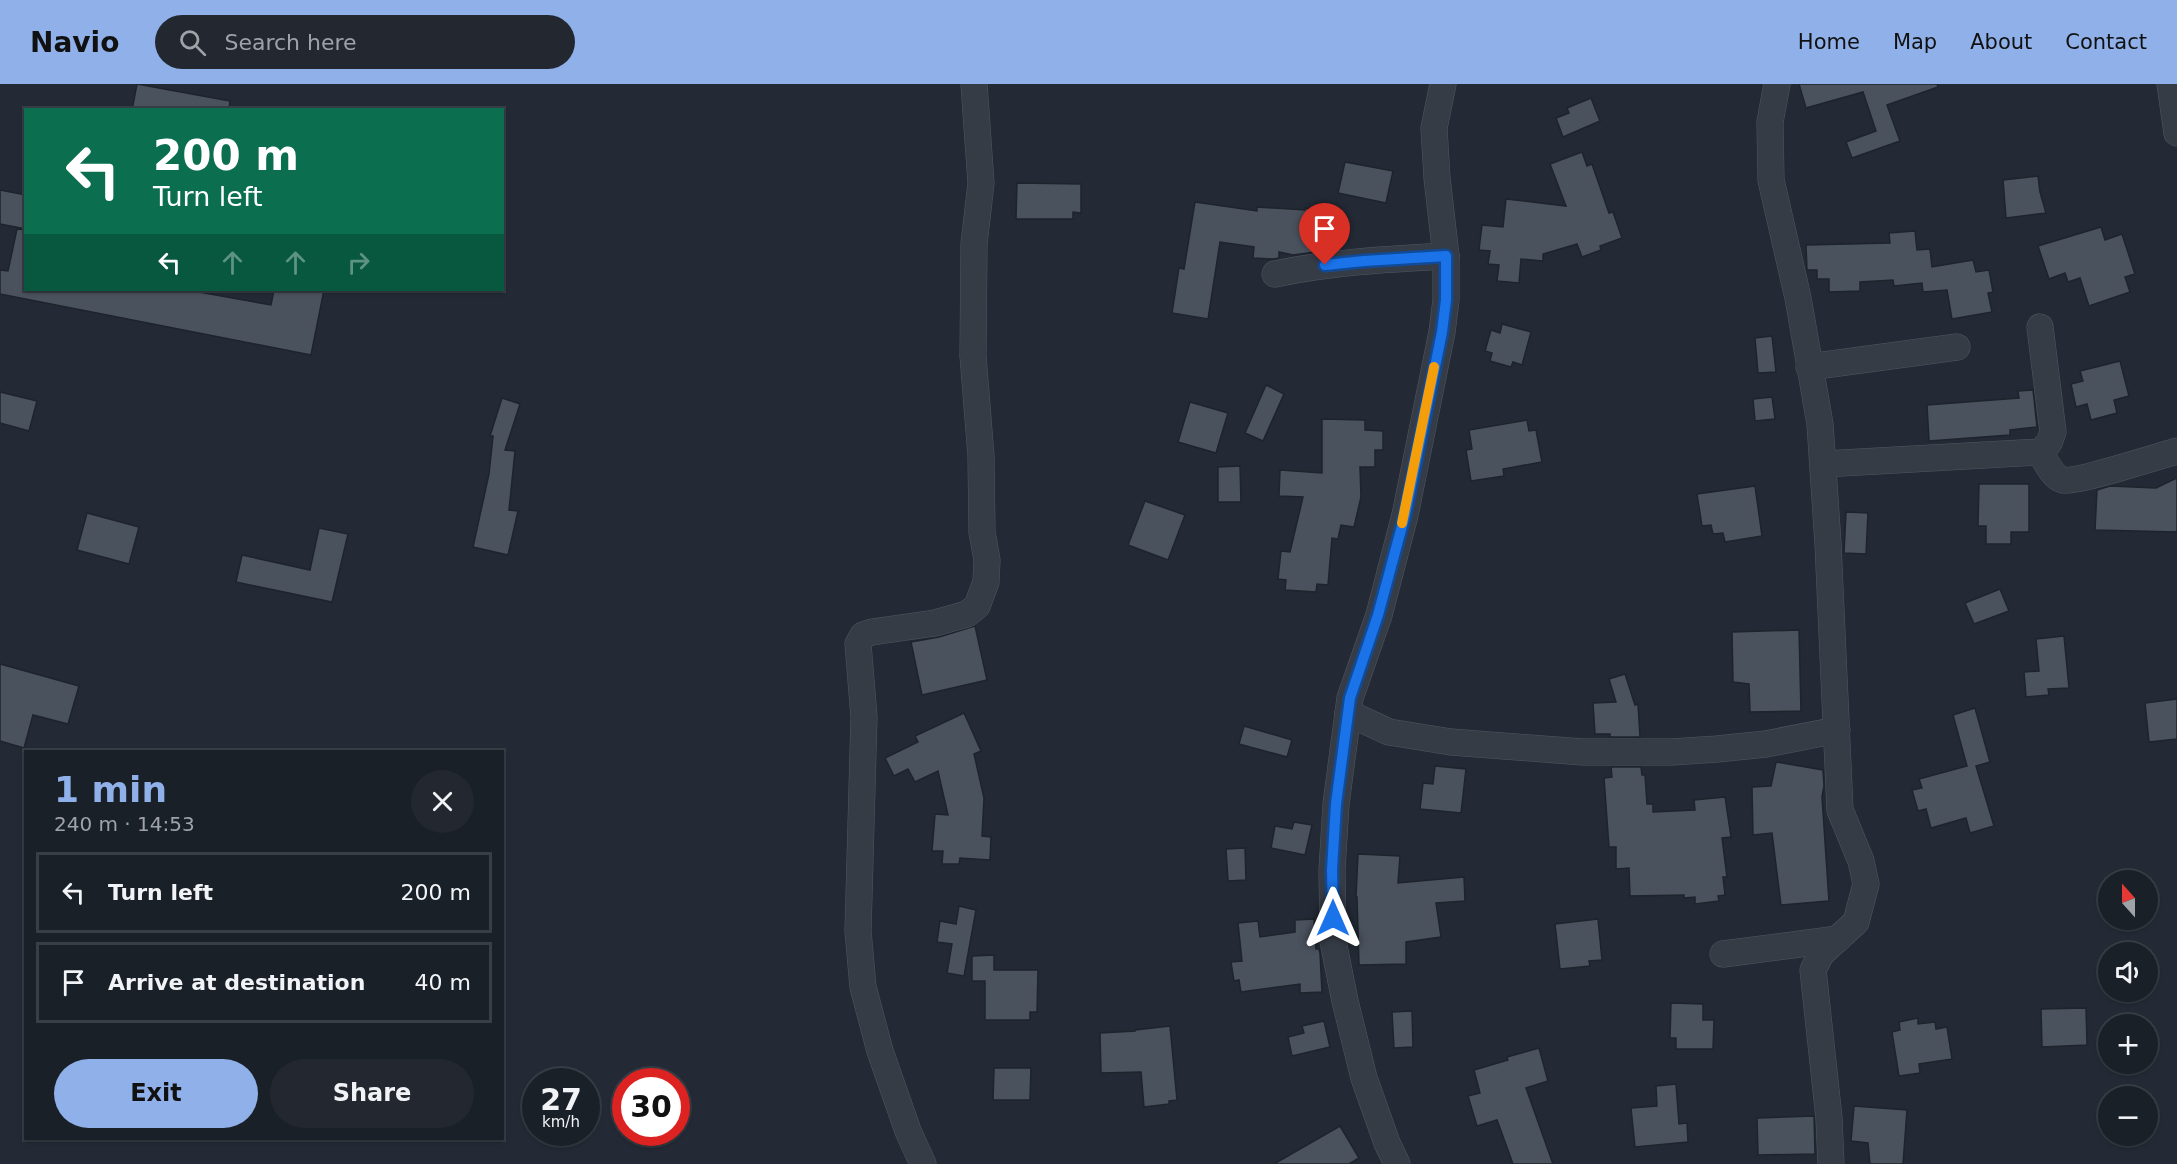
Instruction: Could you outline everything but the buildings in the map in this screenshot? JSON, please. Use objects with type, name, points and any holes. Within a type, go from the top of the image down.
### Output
[{"type":"street","points":[[922,1164],[880,1050],[863,987],[858,931],[864,717],[858,644],[863,634],[935,623],[967,614],[977,606],[986,582],[987,560],[982,532],[981,456],[973,356],[974,244],[981,183],[974,84]]},
{"type":"street","points":[[1397,1164],[1387,1143],[1364,1078],[1345,1001],[1333,941],[1332,870],[1336,804],[1350,698],[1378,615],[1405,515],[1442,332],[1446,300],[1446,256],[1434,128],[1443,84]]},
{"type":"street","points":[[1777,84],[1770,122],[1771,180],[1798,298],[1820,424],[1824,464],[1840,810],[1861,861],[1866,884],[1856,922],[1821,954],[1813,970],[1829,1118],[1831,1164]]},
{"type":"street","points":[[2170,84],[2177,133]]},
{"type":"street","points":[[1275,274],[1306,267],[1446,256]]},
{"type":"street","points":[[1824,464],[2040,452],[2049,443],[2053,432],[2040,327]]},
{"type":"street","points":[[1809,367],[1957,347]]},
{"type":"street","points":[[2040,452],[2055,476],[2065,481],[2177,451]]},
{"type":"street","points":[[1348,713],[1389,732],[1441,741],[1583,752],[1672,752],[1717,749],[1766,744],[1837,730]]},
{"type":"street","points":[[1723,954],[1838,939]]},
{"type":"slow traffic","points":[[1402,523],[1434,367]]},
{"type":"route","points":[[1325,265],[1446,256],[1446,300],[1442,332],[1405,515],[1378,615],[1350,698],[1336,804],[1332,870],[1333,918]]}]
